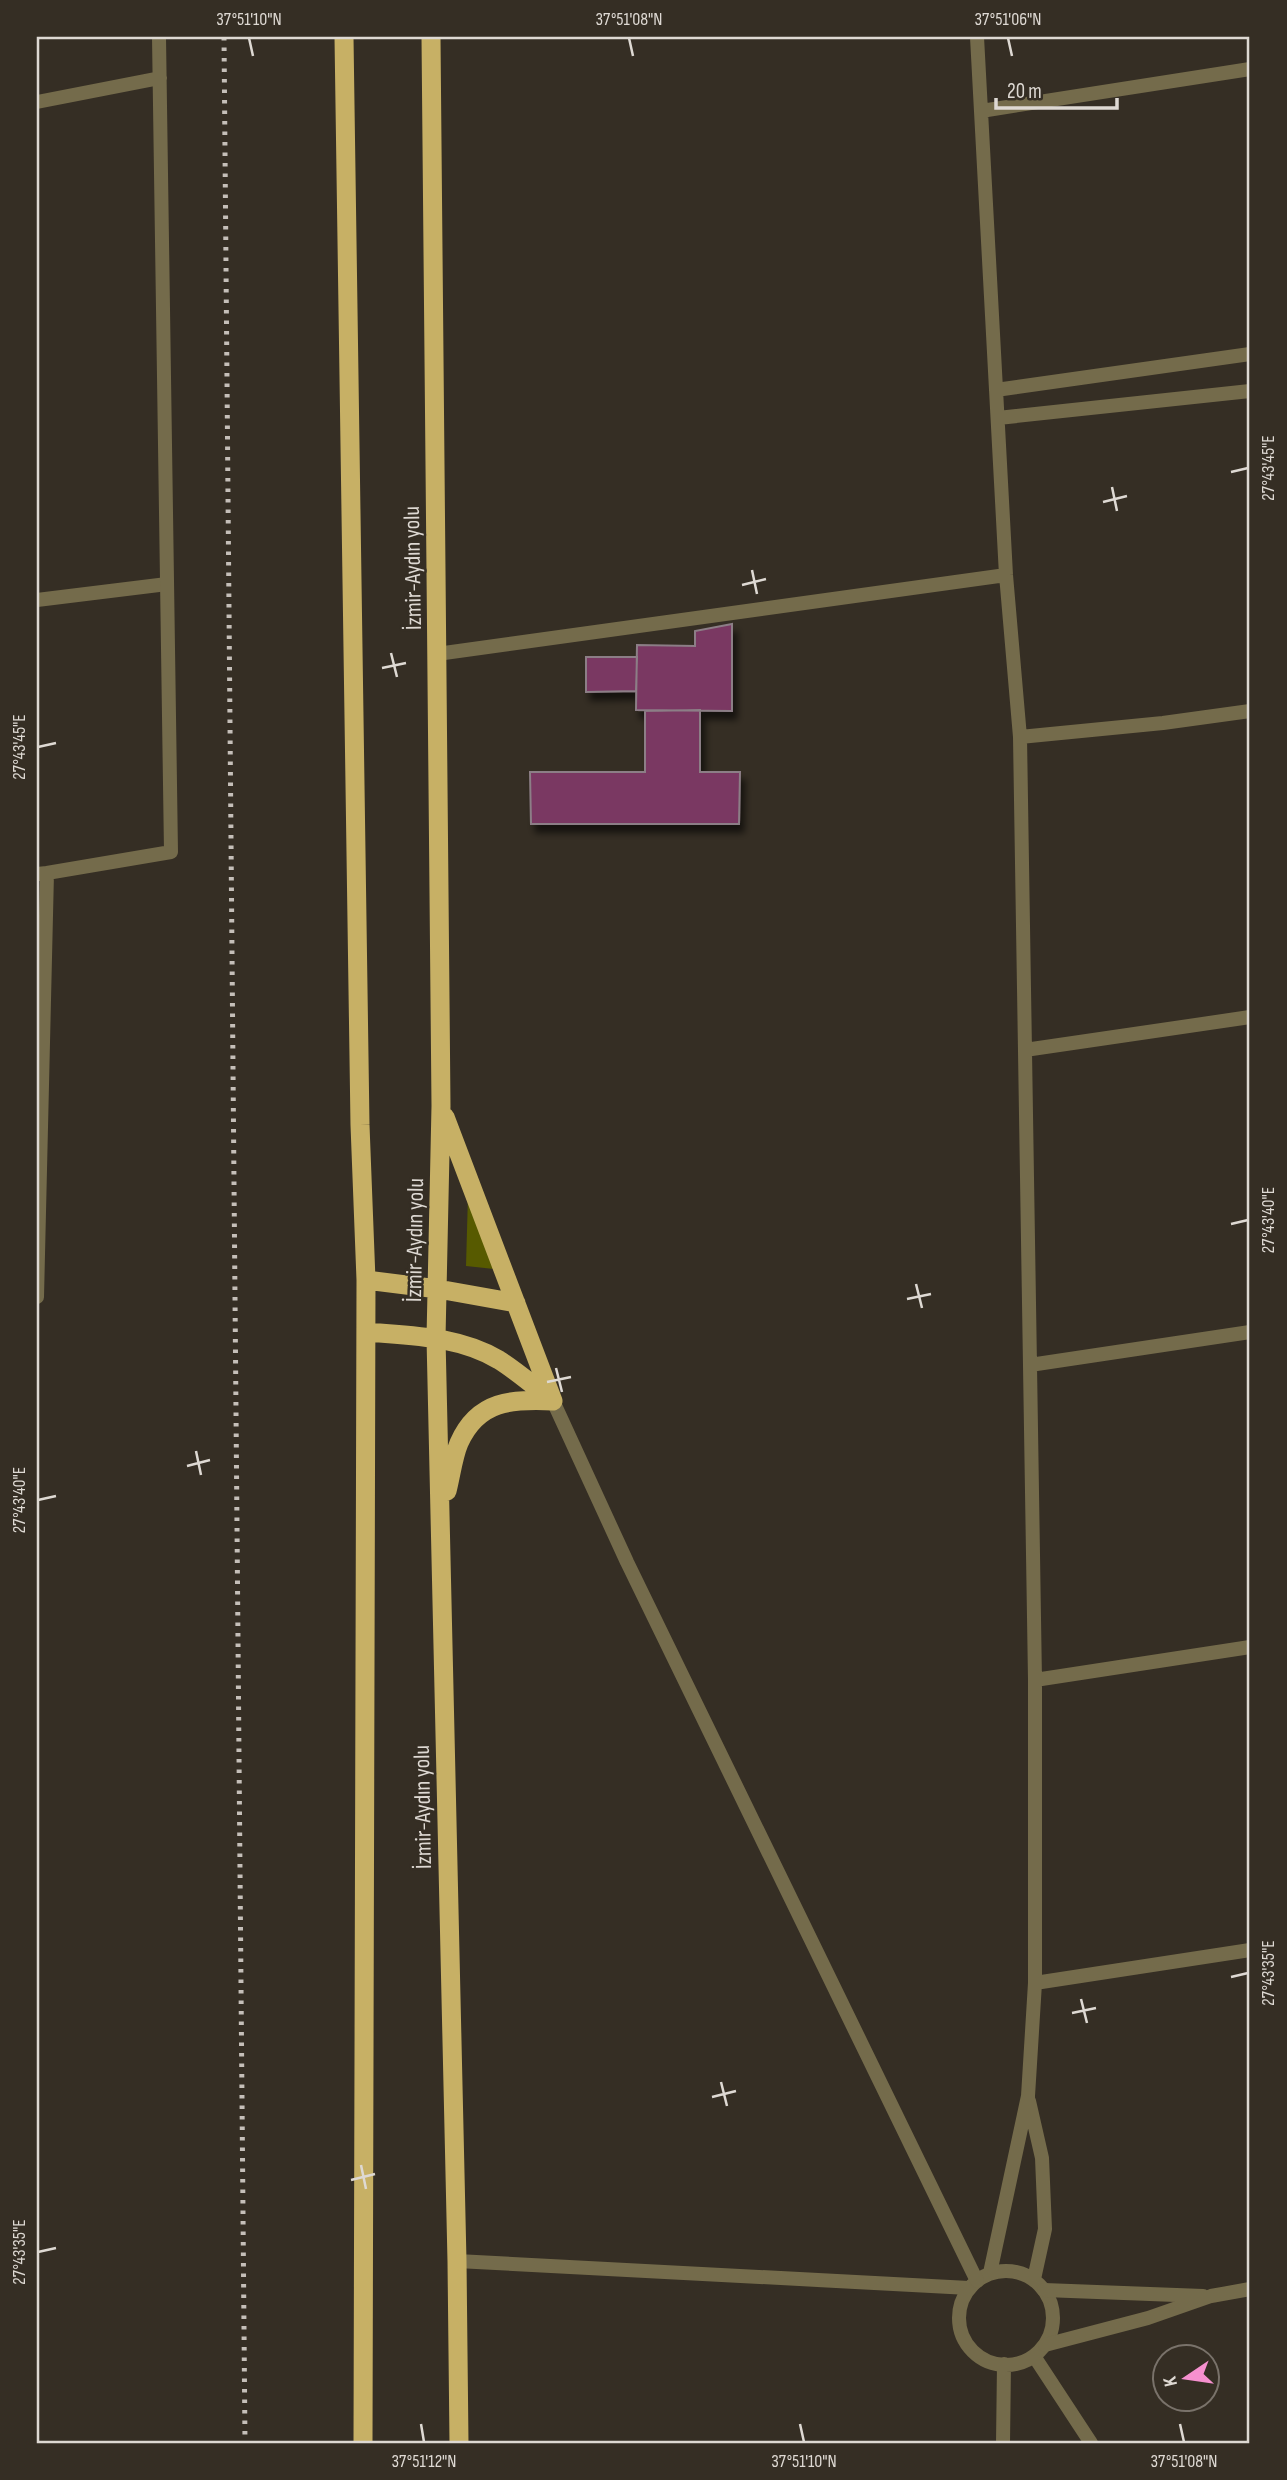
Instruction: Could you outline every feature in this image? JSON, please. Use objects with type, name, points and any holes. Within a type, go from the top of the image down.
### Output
[{"type":"highway","name":"İzmir-Aydın yolu","points":[[344,37],[360,1097],[366,1280],[363,2443]]},
{"type":"highway","name":"İzmir-Aydın yolu","points":[[431,37],[441,1105],[436,1338],[459,2443]]},
{"type":"highway","points":[[441,1105],[553,1401]]},
{"type":"highway","points":[[366,1280],[516,1303]]},
{"type":"highway","points":[[366,1332],[436,1338],[467,1345],[499,1360],[553,1401]]},
{"type":"highway","points":[[441,1516],[459,1443],[483,1411],[501,1403],[522,1399],[553,1401]]},
{"type":"street","points":[[37,1297],[42,874],[171,852],[159,37]]},
{"type":"street","points":[[977,37],[1006,575],[1020,737],[1035,1680],[1035,1983],[1027,2096],[990,2273]]},
{"type":"street","points":[[981,111],[1250,69]]},
{"type":"street","points":[[37,102],[160,78]]},
{"type":"street","points":[[996,390],[1250,354]]},
{"type":"street","points":[[998,418],[1250,391]]},
{"type":"street","points":[[437,654],[1006,575]]},
{"type":"street","points":[[37,600],[167,584]]},
{"type":"street","points":[[1020,737],[1163,723],[1250,711]]},
{"type":"street","points":[[1025,1050],[1250,1017]]},
{"type":"street","points":[[1030,1365],[1250,1332]]},
{"type":"street","points":[[553,1401],[627,1562],[973,2284]]},
{"type":"street","points":[[1035,1680],[1250,1647]]},
{"type":"street","points":[[1035,1983],[1250,1950]]},
{"type":"street","points":[[1027,2096],[1042,2158],[1045,2229],[1039,2284],[1051,2303],[1051,2332],[1045,2345],[1034,2356],[1019,2363],[988,2361],[973,2351],[964,2337],[959,2320],[961,2303],[973,2284],[990,2273],[1012,2272],[1039,2284],[1211,2296]]},
{"type":"street","points":[[457,2261],[973,2284]]},
{"type":"street","points":[[1045,2345],[1148,2318],[1211,2296],[1250,2290]]},
{"type":"street","points":[[1034,2356],[1091,2443]]},
{"type":"street","points":[[1003,2443],[1004,2364]]},
{"type":"shaded area","points":[[468,1195],[494,1269],[466,1266]]},
{"type":"building","points":[[732,624],[732,711],[636,710],[637,645],[695,646],[695,631]]},
{"type":"building","points":[[586,657],[637,657],[636,691],[586,692]]},
{"type":"building","points":[[700,710],[700,772],[740,772],[739,824],[531,824],[530,772],[645,772],[645,711]]},
{"type":"railway","points":[[224,37],[245,2443]]}]
